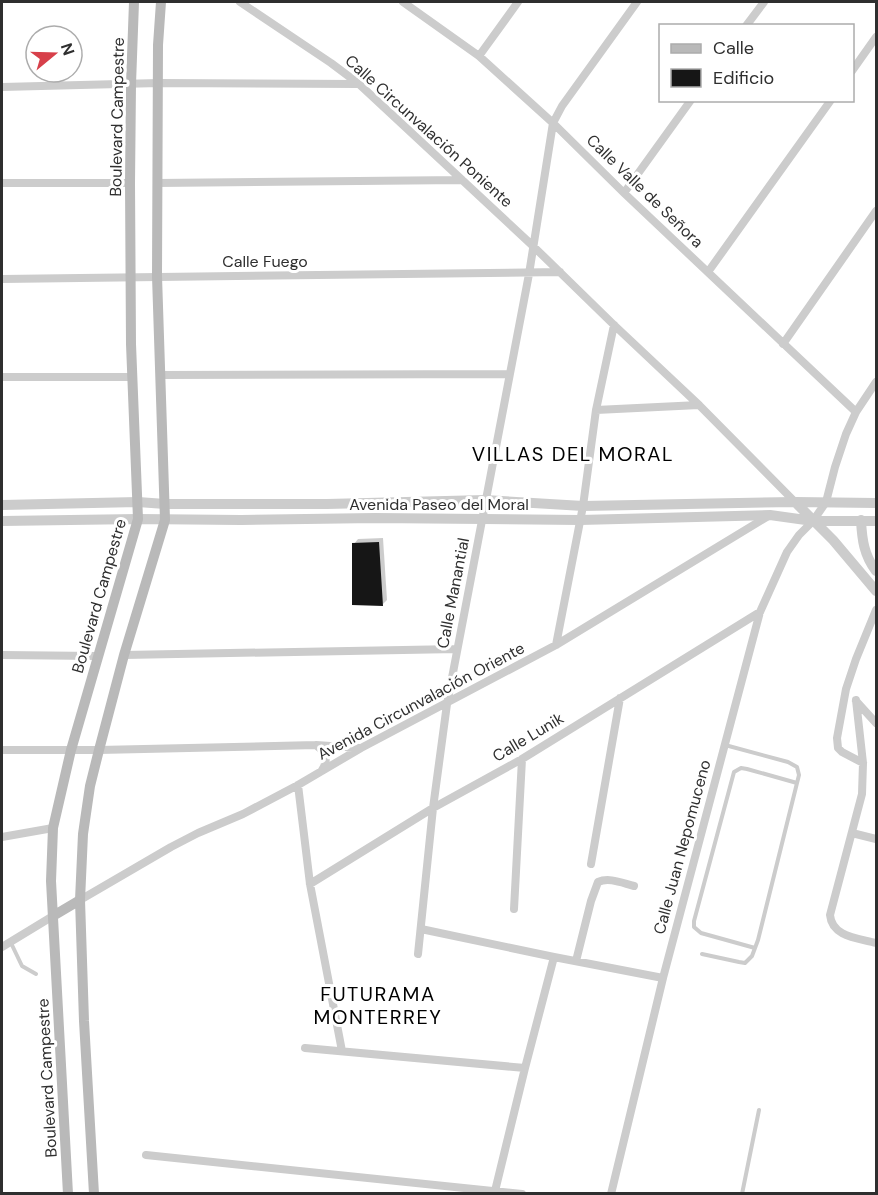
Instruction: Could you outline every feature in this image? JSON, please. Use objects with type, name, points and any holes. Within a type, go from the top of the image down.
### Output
[{"type":"main road","name":"Boulevard Campestre","points":[[68,1194],[51,873],[53,828],[71,750],[138,519],[132,377],[130,183],[134,2]]},
{"type":"main road","points":[[94,1194],[84,1021],[80,900],[82,843],[86,809],[99,750],[124,655],[165,520],[157,276],[158,45],[161,2]]},
{"type":"main road","points":[[53,916],[80,900]]},
{"type":"street","name":"Calle Circunvalación Poniente","points":[[240,2],[359,84],[699,405],[795,502]]},
{"type":"street","name":"Calle Valle de Señora","points":[[403,2],[479,56],[554,123],[624,193],[856,412]]},
{"type":"street","points":[[479,56],[518,2]]},
{"type":"street","name":"Calle Manantial","points":[[418,954],[433,808],[447,704],[508,374],[529,274],[554,123],[562,106],[638,2]]},
{"type":"street","points":[[748,24],[764,2]]},
{"type":"street","points":[[854,68],[876,37]]},
{"type":"street","points":[[2,87],[159,83],[359,84]]},
{"type":"street","points":[[624,193],[691,102]]},
{"type":"street","points":[[708,272],[830,102]]},
{"type":"street","points":[[157,183],[462,180]]},
{"type":"street","points":[[2,183],[130,183]]},
{"type":"street","points":[[783,344],[876,211]]},
{"type":"street","points":[[529,274],[560,273]]},
{"type":"street","name":"Calle Fuego","points":[[2,279],[529,274]]},
{"type":"street","points":[[556,645],[583,506],[596,410],[614,325]]},
{"type":"street","points":[[160,375],[508,374]]},
{"type":"street","points":[[2,377],[132,377]]},
{"type":"street","name":"Calle Juan Nepomuceno","points":[[611,1194],[663,978],[760,612],[787,552],[826,502],[846,434],[856,412],[876,382]]},
{"type":"street","points":[[596,410],[699,405]]},
{"type":"street","name":"Avenida Paseo del Moral","points":[[2,506],[138,502],[327,504],[485,500],[583,506],[795,502],[876,503]]},
{"type":"street","points":[[795,502],[833,540],[876,591]]},
{"type":"street","name":"Avenida Paseo del Moral","points":[[2,521],[483,518],[580,520],[770,515],[813,521],[876,521]]},
{"type":"street","name":"Avenida Circunvalación Oriente","points":[[80,900],[171,847],[243,814],[361,748],[556,645],[770,515]]},
{"type":"street","points":[[861,520],[865,553],[876,571]]},
{"type":"street","points":[[863,763],[842,752],[837,743],[846,689],[876,610]]},
{"type":"street","name":"Calle Lunik","points":[[310,884],[433,808],[522,759],[760,612]]},
{"type":"street","points":[[124,655],[457,650]]},
{"type":"street","points":[[2,655],[97,656]]},
{"type":"street","points":[[846,689],[876,723]]},
{"type":"street","points":[[591,864],[620,698]]},
{"type":"street","points":[[856,700],[863,763],[862,794],[831,908],[830,921],[834,927],[846,935],[876,943]]},
{"type":"street","points":[[316,745],[324,752],[327,761],[321,772]]},
{"type":"street","points":[[2,750],[316,745],[361,748]]},
{"type":"street","points":[[514,909],[522,759]]},
{"type":"street","points":[[298,785],[310,884],[342,1051]]},
{"type":"street","points":[[2,837],[53,828]]},
{"type":"street","points":[[852,833],[876,839]]},
{"type":"street","points":[[576,961],[598,882],[610,880],[634,886]]},
{"type":"street","points":[[2,947],[53,916]]},
{"type":"street","points":[[421,929],[663,978]]},
{"type":"street","points":[[495,1191],[554,957]]},
{"type":"street","points":[[305,1048],[525,1068]]},
{"type":"street","points":[[146,1155],[522,1194]]},
{"type":"lane","points":[[702,954],[745,963],[752,956],[763,921],[799,771],[794,764],[725,744]]},
{"type":"lane","points":[[755,948],[701,933],[694,927],[697,907],[734,772],[741,768],[747,769],[797,783]]},
{"type":"lane","points":[[10,942],[22,966],[36,974]]},
{"type":"lane","points":[[742,1194],[759,1110]]},
{"type":"building","points":[[379,542],[383,606],[352,605],[352,543]]},
{"type":"district","name":"VILLAS DEL MORAL","points":[[573,454]]},
{"type":"district","name":"FUTURAMA MONTERREY","points":[[378,1006]]}]
